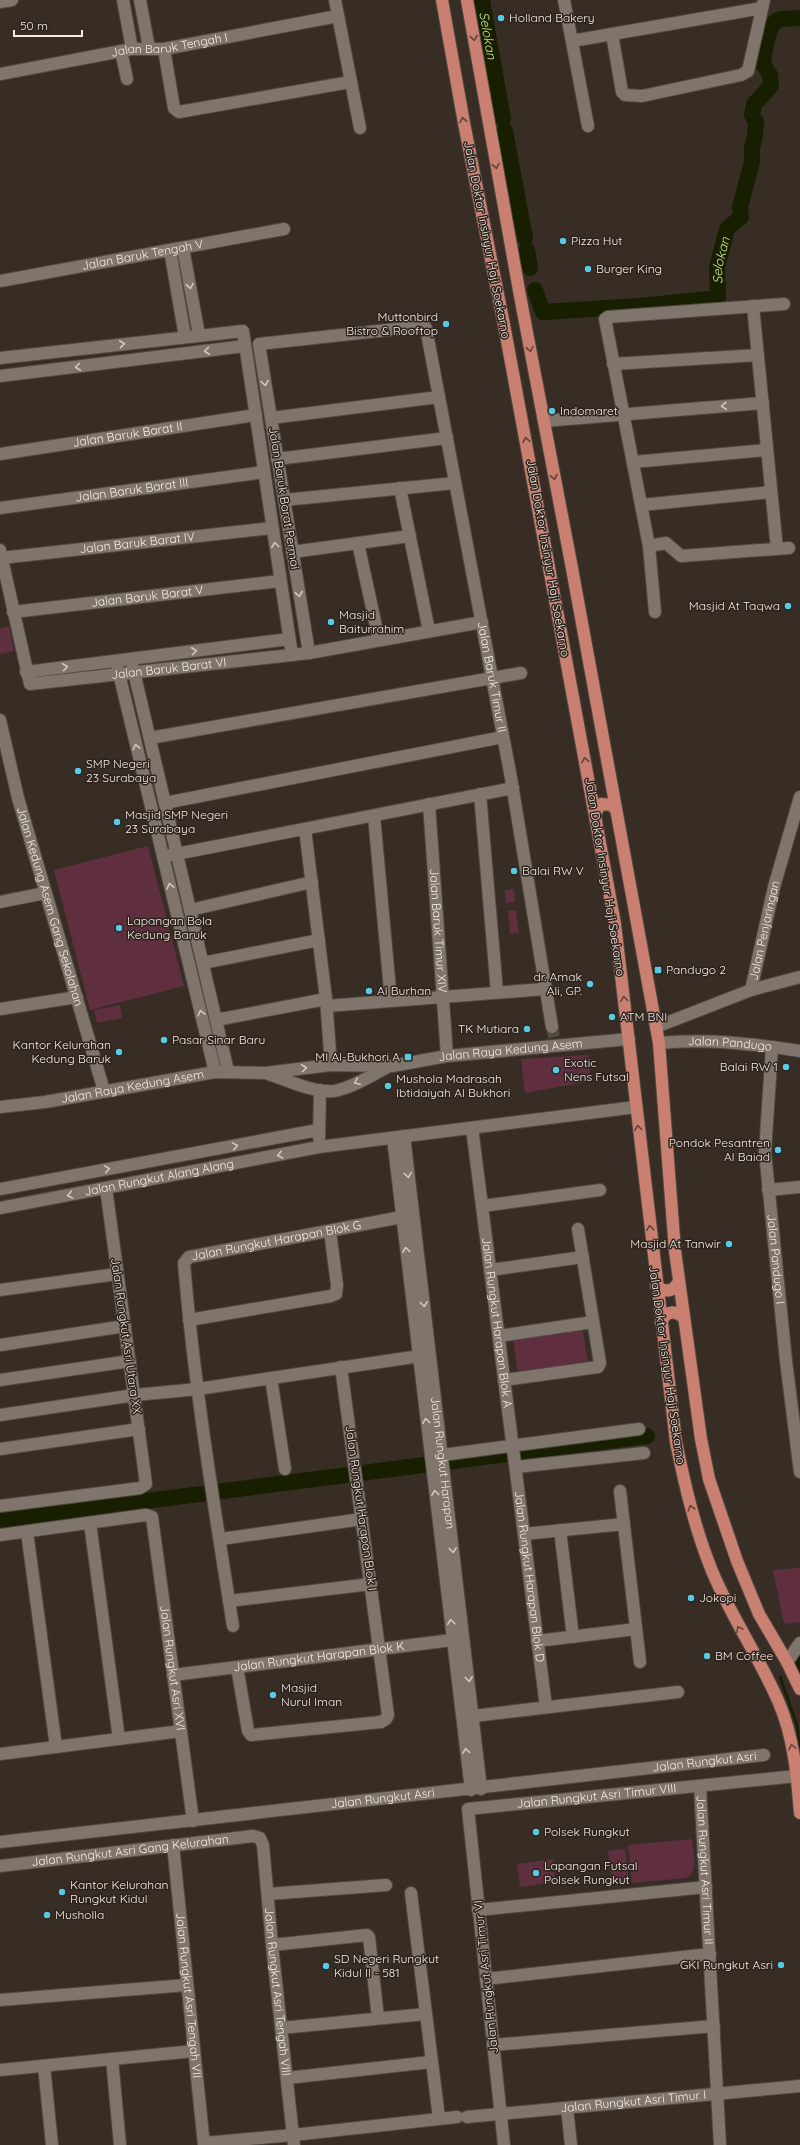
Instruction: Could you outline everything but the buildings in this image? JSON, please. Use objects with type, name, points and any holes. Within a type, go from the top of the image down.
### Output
[{"type":"main road","name":"Jalan Doktor Insinyur Haji Soekarno","points":[[442,0],[615,924],[660,1322],[676,1442],[686,1490],[697,1529],[728,1606],[779,1703],[789,1736],[797,1776],[800,1813]]},
{"type":"main road","name":"Jalan Doktor Insinyur Haji Soekarno","points":[[467,0],[520,296],[659,1043],[679,1281],[701,1439],[709,1479],[737,1561],[759,1614],[794,1666],[800,1689]]},
{"type":"main road","points":[[499,298],[502,302],[510,305],[518,300],[520,296]]},
{"type":"main road","points":[[505,330],[517,323],[526,326]]},
{"type":"main road","points":[[589,780],[600,784],[606,781],[609,776]]},
{"type":"main road","points":[[595,813],[601,804],[612,805],[615,809]]},
{"type":"main road","points":[[656,1286],[668,1291],[673,1289],[679,1281]]},
{"type":"main road","points":[[660,1322],[664,1315],[669,1313],[678,1313],[683,1317]]},
{"type":"street","points":[[0,2],[12,0]]},
{"type":"street","points":[[123,0],[127,79]]},
{"type":"street","points":[[140,0],[149,48]]},
{"type":"street","points":[[335,0],[360,128]]},
{"type":"street","points":[[564,0],[588,126]]},
{"type":"street","points":[[572,41],[763,4],[748,71],[746,74],[642,96],[625,95],[622,92],[612,34]]},
{"type":"street","name":"Jalan Baruk Tengah I","points":[[0,74],[126,50],[149,48],[164,49],[338,16]]},
{"type":"street","points":[[164,49],[174,108],[179,112],[350,82]]},
{"type":"street","name":"Jalan Baruk Tengah V","points":[[0,281],[284,229]]},
{"type":"street","points":[[0,358],[199,335],[184,248]]},
{"type":"street","points":[[170,250],[185,337]]},
{"type":"street","points":[[655,612],[649,546],[605,319],[608,317],[784,304]]},
{"type":"street","points":[[649,546],[666,543],[681,556],[783,549],[771,492],[753,306]]},
{"type":"street","name":"Jalan Baruk Timur II","points":[[259,344],[421,325],[426,328],[504,737],[554,1037]]},
{"type":"street","name":"Jalan Baruk Barat Permai","points":[[199,335],[243,331],[292,654]]},
{"type":"street","name":"Jalan Baruk Barat Permai","points":[[259,344],[309,653]]},
{"type":"street","points":[[0,376],[245,346]]},
{"type":"street","points":[[613,364],[758,355]]},
{"type":"street","points":[[271,418],[440,397]]},
{"type":"street","points":[[544,421],[762,403]]},
{"type":"street","name":"Jalan Baruk Barat II","points":[[0,454],[256,415]]},
{"type":"street","points":[[277,459],[447,438]]},
{"type":"street","points":[[633,462],[767,450]]},
{"type":"street","name":"Jalan Baruk Barat III","points":[[0,508],[264,472]]},
{"type":"street","points":[[284,500],[455,483]]},
{"type":"street","points":[[400,488],[430,631]]},
{"type":"street","points":[[641,506],[771,492]]},
{"type":"street","name":"Jalan Baruk Barat IV","points":[[1,554],[272,528]]},
{"type":"street","points":[[292,552],[410,536]]},
{"type":"street","points":[[358,543],[379,640]]},
{"type":"street","points":[[1,554],[26,672]]},
{"type":"street","name":"Jalan Baruk Barat V","points":[[13,612],[280,580]]},
{"type":"street","name":"Jalan Baruk Barat VI","points":[[289,639],[26,672],[30,684],[309,653],[482,622]]},
{"type":"street","points":[[131,659],[228,1071]]},
{"type":"street","points":[[116,660],[215,1072]]},
{"type":"street","points":[[150,738],[318,710],[521,673]]},
{"type":"street","name":"Jalan Kedung Asem Gang Sekolahan","points":[[1,725],[18,798],[104,1091]]},
{"type":"street","points":[[165,803],[328,770],[504,737]]},
{"type":"street","points":[[163,857],[513,788]]},
{"type":"street","points":[[480,794],[497,992]]},
{"type":"street","name":"Jalan Penjaringan","points":[[656,1026],[698,1012],[751,990],[774,887],[800,797]]},
{"type":"street","name":"Jalan Baruk Timur XIV","points":[[429,804],[444,997],[447,1056]]},
{"type":"street","points":[[374,816],[391,1001]]},
{"type":"street","points":[[306,829],[327,1002],[331,1065]]},
{"type":"street","points":[[190,910],[312,882]]},
{"type":"street","points":[[0,902],[46,893]]},
{"type":"street","points":[[203,963],[320,940]]},
{"type":"street","points":[[751,990],[800,977]]},
{"type":"street","points":[[216,1020],[327,1002],[391,1001],[545,989]]},
{"type":"street","points":[[0,1009],[77,997]]},
{"type":"street","name":"Jalan Raya Kedung Asem","points":[[0,1107],[45,1102],[215,1072],[228,1071],[265,1073],[331,1065],[392,1066],[554,1037],[629,1039]]},
{"type":"street","name":"Jalan Pandugo","points":[[659,1043],[685,1040],[746,1043],[800,1051]]},
{"type":"street","name":"Jalan Pandugo I","points":[[772,1047],[764,1152],[797,1428],[800,1472]]},
{"type":"street","name":"Jalan Raya Kedung Asem","points":[[265,1073],[320,1090],[333,1091],[344,1088],[392,1066]]},
{"type":"street","points":[[320,1090],[318,1130],[319,1147],[636,1107]]},
{"type":"street","name":"Jalan Rungkut Harapan Blok A","points":[[472,1128],[514,1456]]},
{"type":"street","name":"Jalan Rungkut Alang Alang","points":[[0,1189],[318,1130]]},
{"type":"street","name":"Jalan Rungkut Harapan","points":[[398,1137],[402,1217],[424,1355]]},
{"type":"street","name":"Jalan Rungkut Harapan","points":[[398,1137],[476,1789]]},
{"type":"street","name":"Jalan Rungkut Alang Alang","points":[[0,1208],[319,1147]]},
{"type":"street","points":[[768,1190],[800,1187]]},
{"type":"street","name":"Jalan Rungkut Asri Utara XX","points":[[0,1506],[140,1488],[146,1484],[106,1188]]},
{"type":"street","points":[[482,1206],[600,1190]]},
{"type":"street","name":"Jalan Rungkut Harapan Blok G","points":[[198,1389],[189,1320],[184,1263],[186,1259],[402,1217]]},
{"type":"street","points":[[504,1380],[598,1366],[600,1363],[578,1229]]},
{"type":"street","points":[[189,1320],[336,1294],[337,1285],[330,1231]]},
{"type":"street","points":[[490,1270],[583,1257]]},
{"type":"street","points":[[0,1290],[117,1274]]},
{"type":"street","points":[[499,1336],[593,1322]]},
{"type":"street","points":[[0,1345],[125,1326]]},
{"type":"street","points":[[0,1415],[134,1395],[198,1389],[424,1355]]},
{"type":"street","points":[[0,1380],[130,1361]]},
{"type":"street","name":"Jalan Rungkut Harapan Blok I","points":[[237,1667],[248,1730],[251,1735],[381,1722],[386,1720],[388,1715],[341,1367]]},
{"type":"street","points":[[272,1378],[285,1469]]},
{"type":"street","points":[[198,1389],[233,1626]]},
{"type":"street","points":[[0,1449],[139,1429]]},
{"type":"street","points":[[514,1456],[639,1429]]},
{"type":"street","points":[[438,1463],[514,1456],[644,1453]]},
{"type":"street","name":"Jalan Rungkut Harapan Blok D","points":[[514,1456],[546,1708]]},
{"type":"street","points":[[620,1491],[640,1662]]},
{"type":"street","name":"Jalan Rungkut Asri XVI","points":[[90,1523],[150,1515],[153,1520],[193,1821]]},
{"type":"street","points":[[221,1539],[362,1519]]},
{"type":"street","points":[[0,1536],[90,1523],[119,1739]]},
{"type":"street","points":[[524,1534],[624,1524]]},
{"type":"street","points":[[560,1530],[573,1637]]},
{"type":"street","points":[[27,1532],[56,1747]]},
{"type":"street","points":[[229,1601],[371,1584]]},
{"type":"street","points":[[537,1641],[636,1629]]},
{"type":"street","name":"Jalan Rungkut Harapan","points":[[458,1640],[473,1716],[476,1789]]},
{"type":"street","name":"Jalan Rungkut Harapan Blok K","points":[[173,1675],[458,1640]]},
{"type":"street","points":[[794,1666],[800,1643]]},
{"type":"street","points":[[473,1716],[678,1692]]},
{"type":"street","points":[[0,1754],[181,1731]]},
{"type":"street","name":"Jalan Rungkut Asri","points":[[0,1842],[764,1755]]},
{"type":"street","name":"Jalan Rungkut Asri Timur VIII","points":[[468,1809],[797,1776]]},
{"type":"street","name":"Jalan Rungkut Asri Timur II","points":[[700,1786],[720,2145]]},
{"type":"street","name":"Jalan Rungkut Asri Timur VI","points":[[468,1809],[504,2145]]},
{"type":"street","name":"Jalan Rungkut Asri Gang Kelurahan","points":[[0,1866],[253,1836],[260,1838]]},
{"type":"street","name":"Jalan Rungkut Asri Tengah VIII","points":[[260,1838],[263,1845],[293,2140]]},
{"type":"street","name":"Jalan Rungkut Asri Tengah VII","points":[[173,1846],[204,2144]]},
{"type":"street","points":[[268,1894],[386,1885]]},
{"type":"street","points":[[478,1910],[706,1887]]},
{"type":"street","points":[[412,1893],[431,2062],[439,2118]]},
{"type":"street","points":[[272,1945],[367,1935],[369,1938],[378,2018]]},
{"type":"street","points":[[486,1979],[710,1954]]},
{"type":"street","points":[[0,2000],[187,1986]]},
{"type":"street","points":[[281,2028],[426,2014]]},
{"type":"street","points":[[493,2045],[714,2026]]},
{"type":"street","points":[[0,2070],[194,2051]]},
{"type":"street","points":[[112,2059],[120,2145]]},
{"type":"street","points":[[286,2078],[431,2062]]},
{"type":"street","points":[[44,2066],[52,2145]]},
{"type":"street","name":"Jalan Rungkut Asri Timur I","points":[[204,2144],[293,2140],[439,2118],[500,2114],[800,2086]]},
{"type":"street","points":[[567,2108],[571,2145]]},
{"type":"shaded area","points":[[9,626],[14,651],[0,654],[0,628]]},
{"type":"shaded area","name":"Lapangan Bola Kedung Baruk","points":[[148,846],[184,986],[90,1010],[54,870]]},
{"type":"shaded area","points":[[514,889],[515,902],[506,903],[505,890]]},
{"type":"shaded area","points":[[516,910],[519,933],[510,934],[508,911]]},
{"type":"shaded area","points":[[120,1005],[122,1018],[97,1023],[94,1010]]},
{"type":"shaded area","name":"Exotic Nens Futsal","points":[[588,1055],[591,1081],[525,1093],[521,1059]]},
{"type":"shaded area","points":[[582,1327],[588,1361],[518,1373],[513,1340]]},
{"type":"shaded area","points":[[800,1568],[800,1622],[784,1624],[773,1570]]},
{"type":"shaded area","points":[[692,1839],[695,1861],[693,1871],[686,1878],[632,1883],[628,1845]]},
{"type":"shaded area","points":[[625,1849],[628,1878],[612,1879],[608,1851]]},
{"type":"shaded area","name":"Lapangan Futsal Polsek Rungkut","points":[[553,1859],[556,1882],[520,1887],[517,1864]]},
{"type":"waterway","name":"Selokan","points":[[482,0],[503,119]]},
{"type":"waterway","name":"Selokan","points":[[535,290],[543,312],[640,306],[718,298],[717,268],[727,229],[741,217],[740,207],[752,162],[752,148],[756,122],[752,115],[754,104],[771,86],[770,75],[763,64],[769,33],[778,20],[800,18]]},
{"type":"waterway","name":"Selokan","points":[[505,131],[525,238]]},
{"type":"waterway","name":"Selokan","points":[[527,250],[530,268]]},
{"type":"waterway","points":[[0,1520],[647,1436]]},
{"type":"waterway","points":[[797,1659],[800,1655]]},
{"type":"waterway","points":[[797,1659],[800,1664]]},
{"type":"waterway","points":[[780,1677],[797,1725],[800,1746]]},
{"type":"tunnel","points":[[552,1027],[554,1037]]},
{"type":"place","name":"Holland Bakery","points":[[501,18]]},
{"type":"place","name":"Pizza Hut","points":[[563,241]]},
{"type":"place","name":"Burger King","points":[[588,269]]},
{"type":"place","name":"Muttonbird Bistro & Rooftop","points":[[446,324]]},
{"type":"place","name":"Indomaret","points":[[552,411]]},
{"type":"place","name":"Masjid At Taqwa","points":[[788,606]]},
{"type":"place","name":"Masjid Baiturrahim","points":[[331,622]]},
{"type":"place","name":"SMP Negeri 23 Surabaya","points":[[78,771]]},
{"type":"place","name":"Masjid SMP Negeri 23 Surabaya","points":[[117,822]]},
{"type":"place","name":"Balai RW V","points":[[514,871]]},
{"type":"place","name":"Lapangan Bola Kedung Baruk","points":[[119,928]]},
{"type":"place","name":"Pandugo 2","points":[[658,970]]},
{"type":"place","name":"dr. Amak Ali, GP.","points":[[590,984]]},
{"type":"place","name":"Al Burhan","points":[[369,991]]},
{"type":"place","name":"ATM BNI","points":[[612,1017]]},
{"type":"place","name":"TK Mutiara","points":[[527,1029]]},
{"type":"place","name":"Pasar Sinar Baru","points":[[164,1040]]},
{"type":"place","name":"Kantor Kelurahan Kedung Baruk","points":[[119,1052]]},
{"type":"place","name":"MI Al-Bukhori A","points":[[408,1057]]},
{"type":"place","name":"Balai RW 1","points":[[786,1067]]},
{"type":"place","name":"Exotic Nens Futsal","points":[[556,1070]]},
{"type":"place","name":"Mushola Madrasah Ibtidaiyah Al Bukhori","points":[[388,1086]]},
{"type":"place","name":"Pondok Pesantren Al Baiad","points":[[778,1150]]},
{"type":"place","name":"Masjid At Tanwir","points":[[729,1244]]},
{"type":"place","name":"Jokopi","points":[[691,1598]]},
{"type":"place","name":"BM Coffee","points":[[707,1656]]},
{"type":"place","name":"Masjid Nurul Iman","points":[[273,1695]]},
{"type":"place","name":"Polsek Rungkut","points":[[536,1832]]},
{"type":"place","name":"Lapangan Futsal Polsek Rungkut","points":[[536,1873]]},
{"type":"place","name":"Kantor Kelurahan Rungkut Kidul","points":[[62,1892]]},
{"type":"place","name":"Musholla","points":[[47,1915]]},
{"type":"place","name":"GKI Rungkut Asri","points":[[781,1965]]},
{"type":"place","name":"SD Negeri Rungkut Kidul II - 581","points":[[326,1966]]}]
